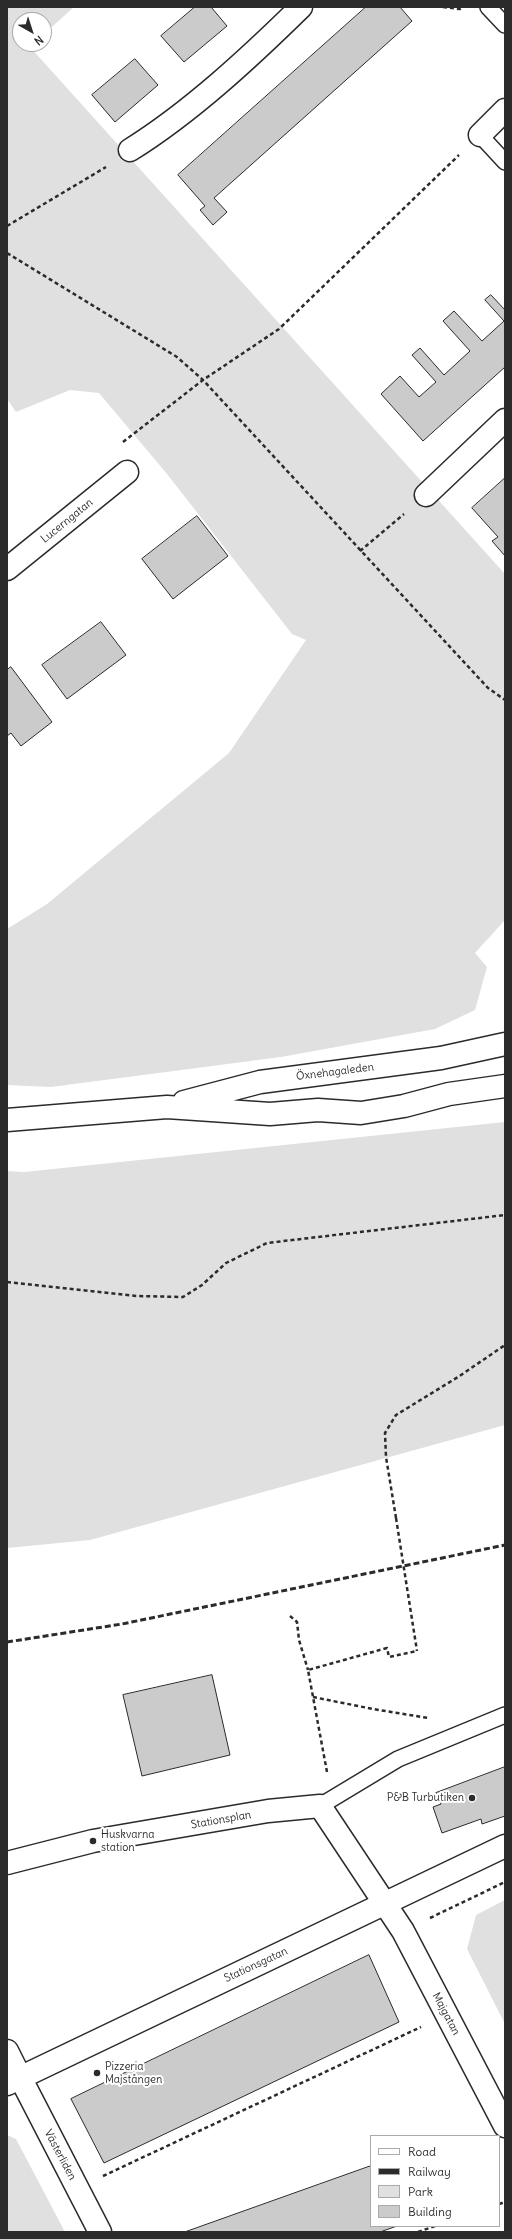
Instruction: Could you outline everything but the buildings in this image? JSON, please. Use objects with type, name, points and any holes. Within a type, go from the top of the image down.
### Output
[{"type":"street","points":[[130,150],[155,134],[259,48],[301,7]]},
{"type":"street","points":[[480,135],[505,110]]},
{"type":"street","points":[[426,495],[505,420]]},
{"type":"street","name":"Lucerngatan","points":[[7,568],[127,472]]},
{"type":"street","name":"Öxnehagaleden","points":[[167,1107],[260,1082],[441,1058],[502,1044]]},
{"type":"street","name":"Öxnehagaleden","points":[[7,1120],[167,1107],[270,1114],[318,1110],[361,1113],[404,1106],[449,1094],[505,1086]]},
{"type":"street","points":[[320,1806],[386,1904]]},
{"type":"street","name":"Stationsplan","points":[[7,1863],[93,1841],[268,1811],[320,1806]]},
{"type":"street","name":"Stationsgatan","points":[[13,2080],[386,1904],[505,1846]]},
{"type":"street","name":"Majgatan","points":[[386,1904],[403,1931],[505,2126]]},
{"type":"street","points":[[7,2051],[13,2080]]},
{"type":"street","name":"Västerliden","points":[[13,2080],[100,2232]]},
{"type":"lane","points":[[488,7],[505,25]]},
{"type":"lane","points":[[480,135],[505,162]]},
{"type":"lane","points":[[320,1806],[398,1759],[505,1715]]},
{"type":"path","points":[[443,7],[460,9],[464,7]]},
{"type":"path","points":[[127,472],[123,443],[203,380],[279,329],[480,135]]},
{"type":"path","points":[[7,226],[76,186],[130,150]]},
{"type":"path","points":[[7,253],[176,357],[203,380],[488,688],[505,700]]},
{"type":"path","points":[[360,551],[426,495]]},
{"type":"path","points":[[7,1282],[136,1296],[183,1296],[202,1285],[226,1263],[267,1243],[505,1215]]},
{"type":"path","points":[[308,1670],[388,1648],[389,1657],[417,1651],[386,1457],[385,1433],[396,1415],[458,1377],[505,1345]]},
{"type":"path","points":[[290,1616],[297,1622],[298,1640],[308,1670],[328,1773],[320,1806]]},
{"type":"path","points":[[313,1697],[373,1710],[433,1719]]},
{"type":"path","points":[[403,1931],[505,1882]]},
{"type":"path","points":[[102,2177],[446,2015]]},
{"type":"path","points":[[418,2232],[432,2227]]},
{"type":"green space","points":[[7,7],[74,7],[52,27],[52,12],[12,12],[12,52],[35,52],[505,574],[505,920],[475,953],[487,967],[475,1010],[435,1029],[281,1057],[51,1087],[7,1085],[7,929],[47,904],[229,753],[306,640],[292,634],[167,474],[99,393],[70,390],[16,412],[7,399]]},
{"type":"green space","points":[[505,1122],[505,1425],[90,1540],[7,1548],[7,1171],[24,1172]]},
{"type":"green space","points":[[505,1900],[505,2024],[467,1949],[476,1915]]},
{"type":"green space","points":[[7,2135],[16,2139],[65,2232],[7,2232]]},
{"type":"railway","points":[[7,1642],[122,1624],[505,1545]]},
{"type":"place","name":"P&B Turbutiken","points":[[472,1798]]},
{"type":"place","name":"Huskvarna station","points":[[93,1841]]},
{"type":"place","name":"Pizzeria Majstången","points":[[97,2073]]}]
